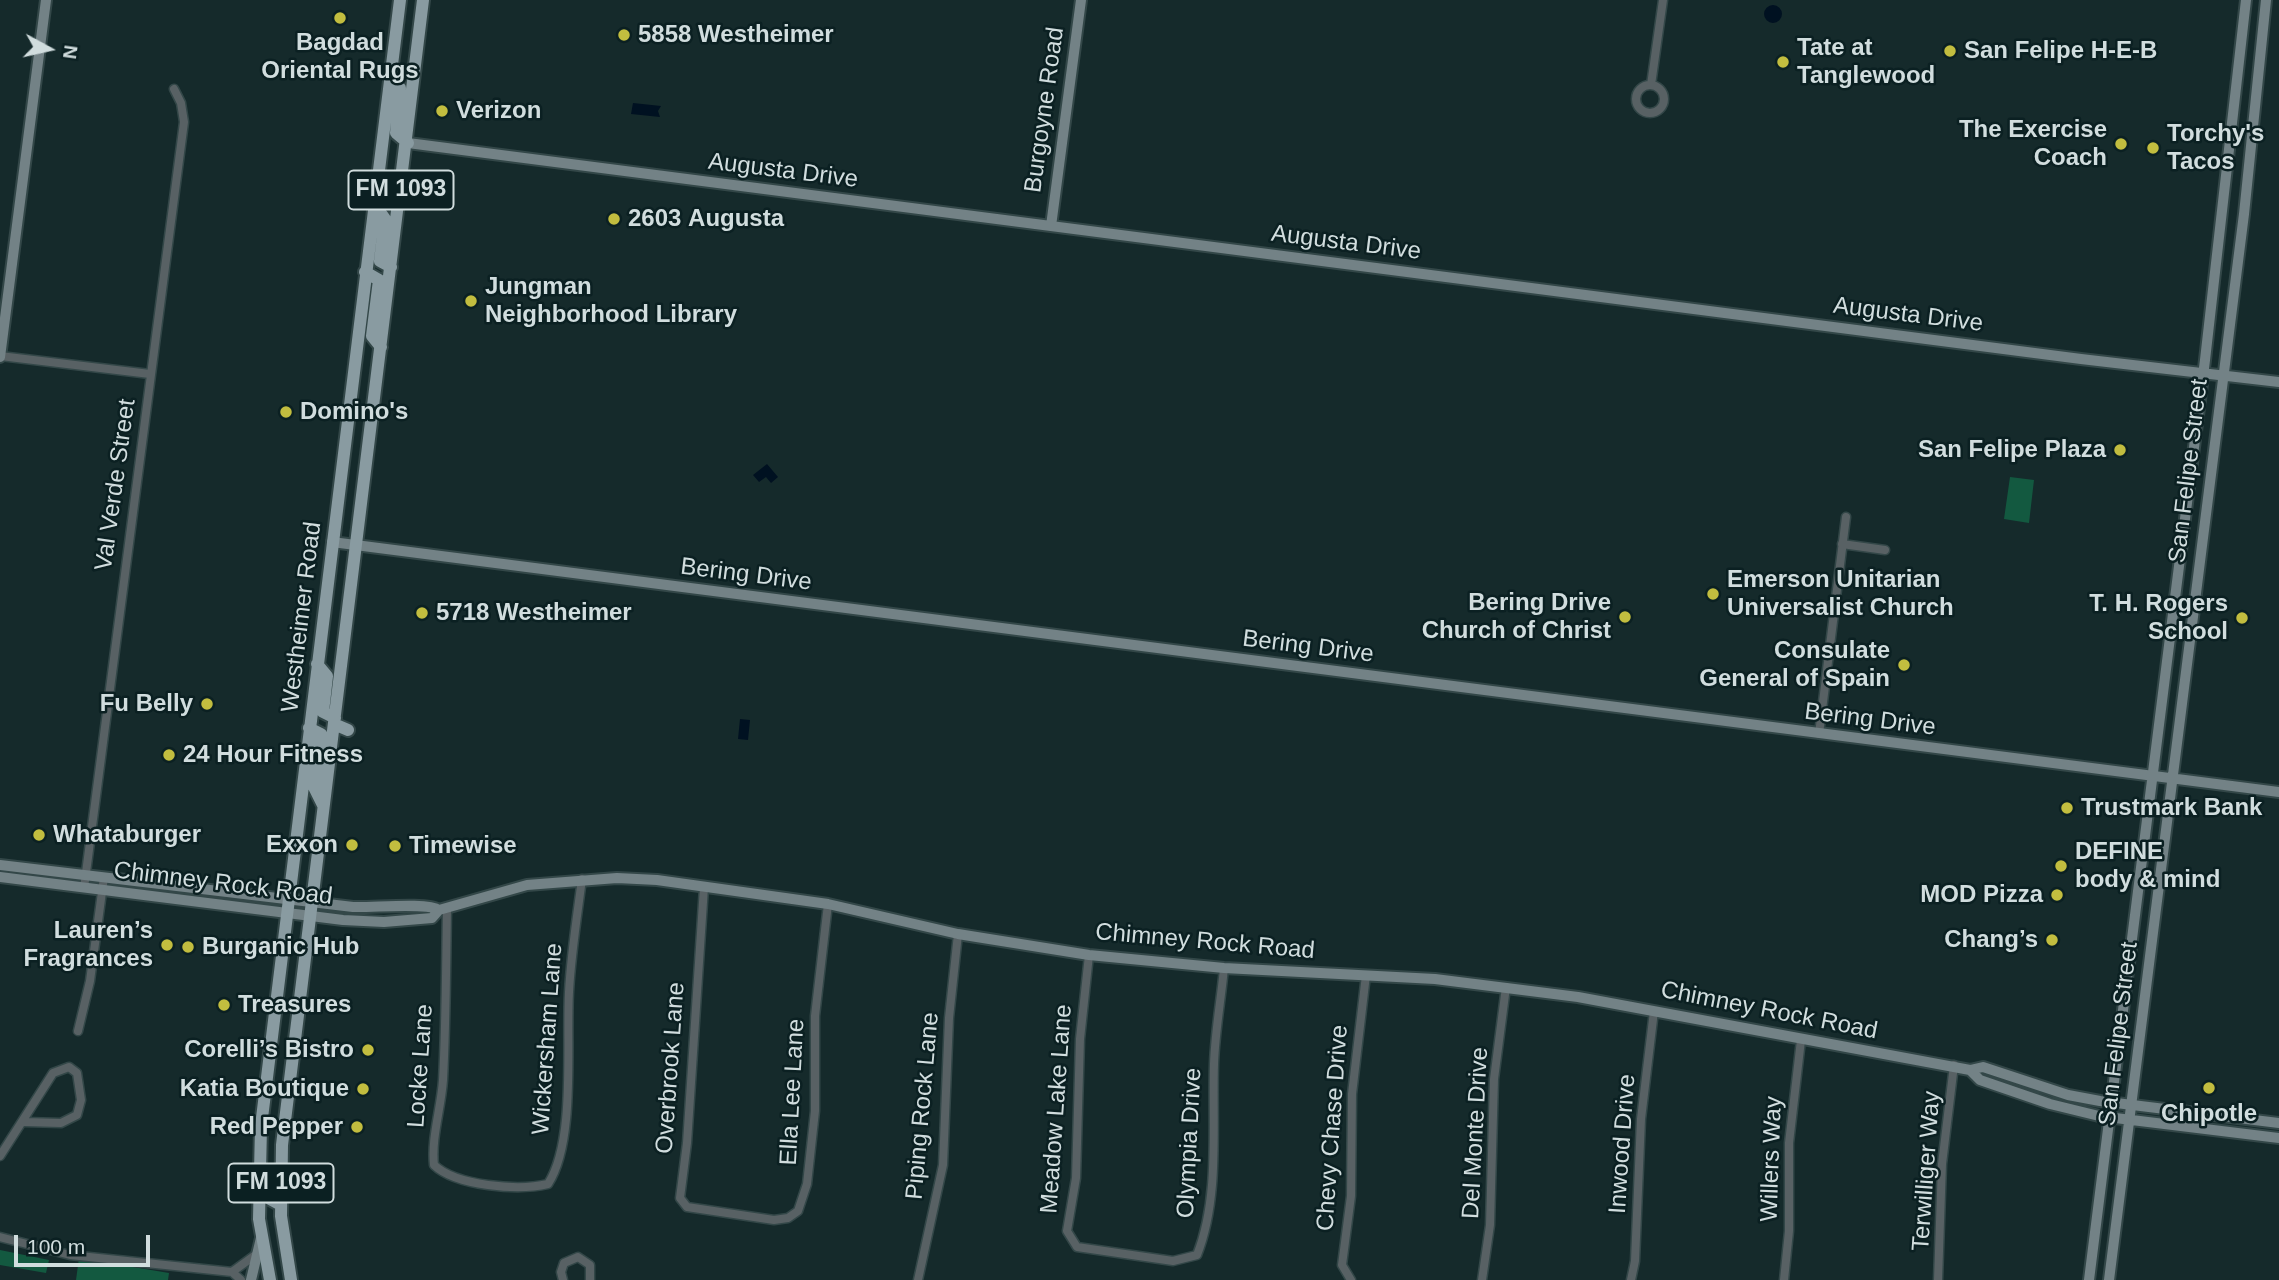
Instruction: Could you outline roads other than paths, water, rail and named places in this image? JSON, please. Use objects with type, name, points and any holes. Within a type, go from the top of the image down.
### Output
[{"type":"main road","points":[[0,356],[46,0]]},
{"type":"main road","name":"Westheimer Road","points":[[270,1280],[261,1238],[259,1153],[286,906],[400,0]]},
{"type":"main road","name":"Westheimer Road","points":[[291,1280],[281,1205],[282,1145],[308,916],[408,143],[423,0]]},
{"type":"main road","name":"Burgoyne Road","points":[[1051,226],[1081,0]]},
{"type":"main road","name":"San Felipe Street","points":[[2089,1280],[2203,373],[2246,0]]},
{"type":"main road","name":"San Felipe Street","points":[[2109,1280],[2256,103],[2266,0]]},
{"type":"main road","points":[[391,80],[400,88],[396,133],[408,143]]},
{"type":"main road","points":[[2236,100],[2256,103]]},
{"type":"main road","name":"Augusta Drive","points":[[408,143],[2279,382]]},
{"type":"main road","points":[[375,205],[384,219],[380,261],[391,267]]},
{"type":"main road","points":[[365,272],[379,280],[372,336],[381,347]]},
{"type":"main road","name":"Bering Drive","points":[[332,542],[2279,792]]},
{"type":"main road","points":[[2181,547],[2200,550]]},
{"type":"main road","points":[[317,664],[327,676],[323,712],[348,730]]},
{"type":"main road","points":[[309,728],[321,734],[314,787],[323,805]]},
{"type":"main road","name":"Chimney Rock Road","points":[[0,864],[85,874],[286,906],[308,916],[384,922],[432,918],[443,910],[527,885],[582,879],[657,880],[828,904],[958,934],[1089,955],[1224,968],[1366,975],[1506,987],[1954,1065],[1970,1070],[1980,1080],[2050,1104],[2109,1117],[2279,1138]]},
{"type":"main road","name":"Chimney Rock Road","points":[[0,877],[102,890],[286,906],[310,901],[384,909],[431,905],[443,910]]},
{"type":"main road","points":[[384,909],[384,922]]},
{"type":"main road","name":"Chimney Rock Road","points":[[1970,1070],[1983,1067],[2068,1095],[2112,1103],[2279,1123]]},
{"type":"main road","points":[[259,1153],[270,1199],[281,1205]]},
{"type":"main road","points":[[251,1280],[254,1256],[261,1238]]},
{"type":"street","points":[[1651,85],[1663,0]]},
{"type":"street","name":"Val Verde Street","points":[[84,888],[184,122],[181,103],[174,89]]},
{"type":"street","points":[[0,356],[150,374]]},
{"type":"street","points":[[1819,734],[1846,517]]},
{"type":"street","points":[[1842,544],[1885,550]]},
{"type":"street","points":[[78,1031],[90,981],[104,877]]},
{"type":"street","name":"Wickersham Lane","points":[[490,1183],[529,1188],[548,1184],[555,1173],[564,1122],[569,992],[582,879]]},
{"type":"street","name":"Overbrook Lane","points":[[704,887],[687,1143],[680,1198],[687,1207],[730,1213]]},
{"type":"street","name":"Ella Lee Lane","points":[[730,1213],[774,1220],[788,1218],[798,1211],[804,1199],[815,1111],[816,1016],[828,904]]},
{"type":"street","name":"Locke Lane","points":[[443,910],[445,1048],[442,1092],[432,1150],[434,1165],[454,1179],[490,1183]]},
{"type":"street","name":"Piping Rock Lane","points":[[918,1280],[943,1165],[949,1018],[958,934]]},
{"type":"street","name":"Meadow Lake Lane","points":[[1089,955],[1080,1039],[1076,1178],[1067,1231],[1077,1247],[1135,1256]]},
{"type":"street","name":"Olympia Drive","points":[[1135,1256],[1189,1260],[1197,1255],[1204,1239],[1213,1146],[1214,1062],[1224,968]]},
{"type":"street","name":"Chevy Chase Drive","points":[[1352,1280],[1342,1265],[1351,1196],[1352,1094],[1366,975]]},
{"type":"street","name":"Del Monte Drive","points":[[1482,1280],[1490,1225],[1493,1090],[1506,987]]},
{"type":"street","name":"Inwood Drive","points":[[1632,1280],[1641,1119],[1654,1011]]},
{"type":"street","name":"Willers Way","points":[[1784,1280],[1789,1231],[1789,1143],[1801,1040]]},
{"type":"street","name":"Terwilliger Way","points":[[1938,1280],[1944,1137],[1954,1065]]},
{"type":"street","points":[[0,1157],[25,1122],[54,1073],[69,1067],[77,1073],[80,1100],[77,1115],[61,1123],[25,1122]]},
{"type":"street","points":[[0,1237],[70,1255],[232,1272],[241,1280]]},
{"type":"street","points":[[232,1272],[254,1256]]},
{"type":"street","points":[[564,1280],[561,1272],[564,1263],[578,1257],[590,1265],[590,1280]]},
{"type":"water","points":[[1769,5],[1777,5],[1782,14],[1780,21],[1769,23],[1764,18],[1764,10]]},
{"type":"water","points":[[633,103],[661,106],[658,111],[660,117],[631,114]]},
{"type":"water","points":[[767,464],[778,477],[771,483],[766,477],[759,482],[753,475]]},
{"type":"water","points":[[740,719],[750,720],[748,740],[738,739]]},
{"type":"place","name":"Bagdad Oriental Rugs","points":[[340,18]]},
{"type":"place","name":"5858 Westheimer","points":[[624,35]]},
{"type":"place","name":"San Felipe H-E-B","points":[[1950,51]]},
{"type":"place","name":"Tate at Tanglewood","points":[[1783,62]]},
{"type":"place","name":"Verizon","points":[[442,111]]},
{"type":"place","name":"The Exercise Coach","points":[[2121,144]]},
{"type":"place","name":"Torchy's Tacos","points":[[2153,148]]},
{"type":"place","name":"2603 Augusta","points":[[614,219]]},
{"type":"place","name":"Jungman Neighborhood Library","points":[[471,301]]},
{"type":"place","name":"Domino's","points":[[286,412]]},
{"type":"place","name":"San Felipe Plaza","points":[[2120,450]]},
{"type":"place","name":"Emerson Unitarian Universalist Church","points":[[1713,594]]},
{"type":"place","name":"5718 Westheimer","points":[[422,613]]},
{"type":"place","name":"Bering Drive Church of Christ","points":[[1625,617]]},
{"type":"place","name":"T. H. Rogers School","points":[[2242,618]]},
{"type":"place","name":"Consulate General of Spain","points":[[1904,665]]},
{"type":"place","name":"Fu Belly","points":[[207,704]]},
{"type":"place","name":"24 Hour Fitness","points":[[169,755]]},
{"type":"place","name":"Trustmark Bank","points":[[2067,808]]},
{"type":"place","name":"Whataburger","points":[[39,835]]},
{"type":"place","name":"Exxon","points":[[352,845]]},
{"type":"place","name":"Timewise","points":[[395,846]]},
{"type":"place","name":"DEFINE body & mind","points":[[2061,866]]},
{"type":"place","name":"MOD Pizza","points":[[2057,895]]},
{"type":"place","name":"Chang’s","points":[[2052,940]]},
{"type":"place","name":"Lauren’s Fragrances","points":[[167,945]]},
{"type":"place","name":"Burganic Hub","points":[[188,947]]},
{"type":"place","name":"Treasures","points":[[224,1005]]},
{"type":"place","name":"Corelli’s Bistro","points":[[368,1050]]},
{"type":"place","name":"Chipotle","points":[[2209,1088]]},
{"type":"place","name":"Katia Boutique","points":[[363,1089]]},
{"type":"place","name":"Red Pepper","points":[[357,1127]]}]
